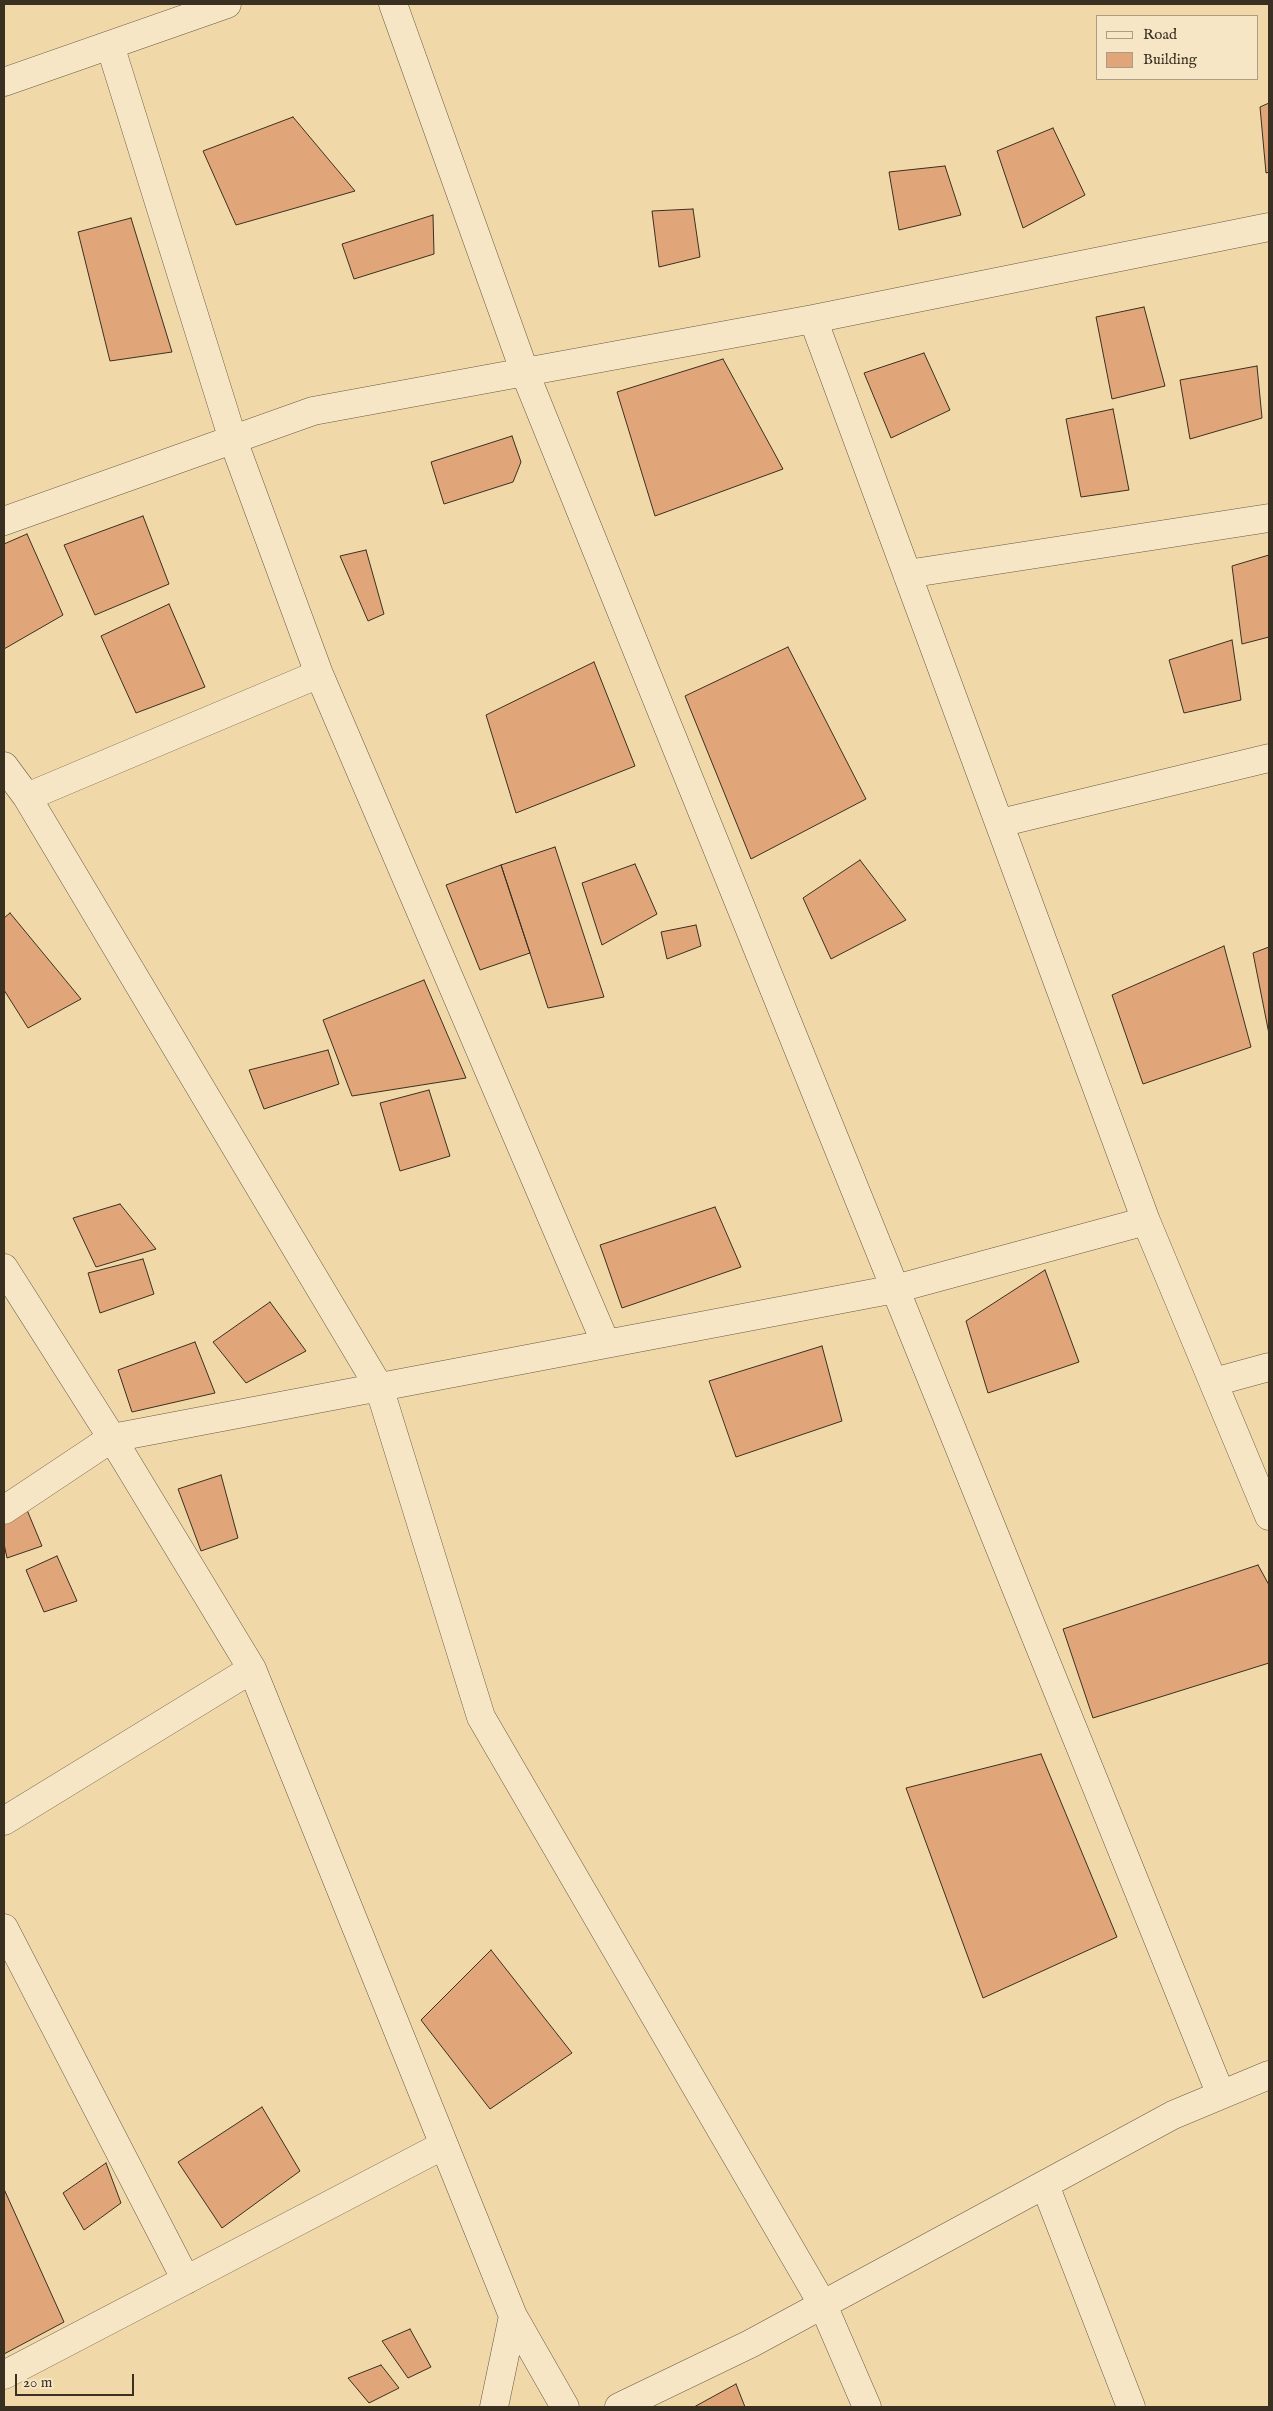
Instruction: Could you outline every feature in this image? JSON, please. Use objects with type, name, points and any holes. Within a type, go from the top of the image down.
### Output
[{"type":"street","points":[[4,82],[227,4]]},
{"type":"street","points":[[393,4],[525,372],[1221,2095]]},
{"type":"street","points":[[110,44],[234,440],[319,674],[606,1344]]},
{"type":"street","points":[[4,521],[313,411],[813,319],[1269,227]]},
{"type":"street","points":[[813,319],[1146,1221],[1269,1516]]},
{"type":"street","points":[[908,574],[1269,518]]},
{"type":"street","points":[[26,798],[319,674]]},
{"type":"street","points":[[1000,823],[1269,758]]},
{"type":"street","points":[[4,766],[26,798],[379,1387],[481,1717],[823,2305],[867,2407]]},
{"type":"street","points":[[4,1510],[112,1438],[895,1289],[1146,1221]]},
{"type":"street","points":[[4,1268],[112,1438],[252,1669],[513,2316],[565,2407]]},
{"type":"street","points":[[1214,1382],[1269,1366]]},
{"type":"street","points":[[4,1821],[252,1669]]},
{"type":"street","points":[[4,1928],[186,2280]]},
{"type":"street","points":[[619,2407],[750,2344],[1173,2115],[1269,2074]]},
{"type":"street","points":[[4,2375],[444,2145]]},
{"type":"street","points":[[1045,2185],[1131,2407]]},
{"type":"street","points":[[494,2407],[513,2316]]},
{"type":"building","points":[[1269,103],[1269,172],[1266,173],[1260,107]]},
{"type":"building","points":[[293,117],[355,191],[236,225],[203,151]]},
{"type":"building","points":[[1053,128],[1085,195],[1023,228],[997,151]]},
{"type":"building","points":[[945,166],[961,215],[899,230],[889,172]]},
{"type":"building","points":[[693,209],[700,257],[659,267],[652,211]]},
{"type":"building","points":[[433,215],[434,254],[354,279],[342,244]]},
{"type":"building","points":[[131,218],[172,352],[110,361],[78,232]]},
{"type":"building","points":[[1144,307],[1165,386],[1112,399],[1096,317]]},
{"type":"building","points":[[924,353],[950,410],[891,438],[864,373]]},
{"type":"building","points":[[723,359],[783,469],[655,516],[617,392]]},
{"type":"building","points":[[1257,366],[1262,418],[1190,439],[1180,380]]},
{"type":"building","points":[[1113,409],[1129,490],[1081,497],[1066,419]]},
{"type":"building","points":[[512,436],[521,462],[513,482],[444,504],[431,462]]},
{"type":"building","points":[[143,516],[169,584],[95,615],[64,545]]},
{"type":"building","points":[[27,534],[63,615],[4,649],[4,544]]},
{"type":"building","points":[[366,550],[384,614],[368,621],[340,556]]},
{"type":"building","points":[[1269,555],[1269,637],[1242,644],[1232,566]]},
{"type":"building","points":[[169,604],[205,687],[136,713],[101,636]]},
{"type":"building","points":[[1232,640],[1241,700],[1184,713],[1169,660]]},
{"type":"building","points":[[788,647],[866,799],[751,859],[685,696]]},
{"type":"building","points":[[594,662],[635,766],[516,813],[486,715]]},
{"type":"building","points":[[555,847],[604,997],[548,1008],[501,865]]},
{"type":"building","points":[[860,860],[906,920],[831,959],[803,898]]},
{"type":"building","points":[[635,864],[657,914],[602,945],[582,883]]},
{"type":"building","points":[[501,865],[530,953],[480,970],[446,885]]},
{"type":"building","points":[[10,913],[81,999],[28,1028],[4,990],[4,918]]},
{"type":"building","points":[[696,925],[701,946],[667,959],[661,932]]},
{"type":"building","points":[[1224,946],[1251,1047],[1143,1084],[1112,995]]},
{"type":"building","points":[[1269,947],[1269,1034],[1253,953]]},
{"type":"building","points":[[424,980],[466,1078],[352,1096],[323,1020]]},
{"type":"building","points":[[328,1050],[339,1084],[264,1109],[249,1070]]},
{"type":"building","points":[[429,1090],[450,1156],[400,1171],[380,1103]]},
{"type":"building","points":[[120,1204],[156,1249],[96,1267],[73,1218]]},
{"type":"building","points":[[715,1207],[741,1267],[622,1308],[600,1245]]},
{"type":"building","points":[[143,1259],[154,1294],[100,1313],[88,1273]]},
{"type":"building","points":[[1045,1270],[1079,1362],[988,1393],[966,1321]]},
{"type":"building","points":[[270,1302],[306,1351],[246,1383],[213,1342]]},
{"type":"building","points":[[195,1342],[215,1393],[132,1412],[118,1370]]},
{"type":"building","points":[[822,1346],[842,1421],[736,1457],[709,1381]]},
{"type":"building","points":[[221,1475],[238,1538],[201,1551],[178,1489]]},
{"type":"building","points":[[27,1510],[42,1546],[7,1558],[4,1544],[4,1521]]},
{"type":"building","points":[[57,1556],[77,1601],[44,1612],[26,1570]]},
{"type":"building","points":[[1258,1565],[1269,1585],[1269,1663],[1093,1718],[1063,1629]]},
{"type":"building","points":[[1041,1754],[1117,1937],[983,1998],[906,1788]]},
{"type":"building","points":[[491,1950],[572,2053],[490,2109],[421,2020]]},
{"type":"building","points":[[262,2107],[300,2171],[222,2228],[178,2162]]},
{"type":"building","points":[[106,2163],[121,2203],[84,2230],[63,2193]]},
{"type":"building","points":[[4,2189],[64,2322],[4,2354]]},
{"type":"building","points":[[410,2329],[431,2367],[408,2378],[382,2341]]},
{"type":"building","points":[[381,2365],[399,2388],[369,2403],[348,2378]]},
{"type":"building","points":[[736,2384],[745,2407],[694,2407]]}]
